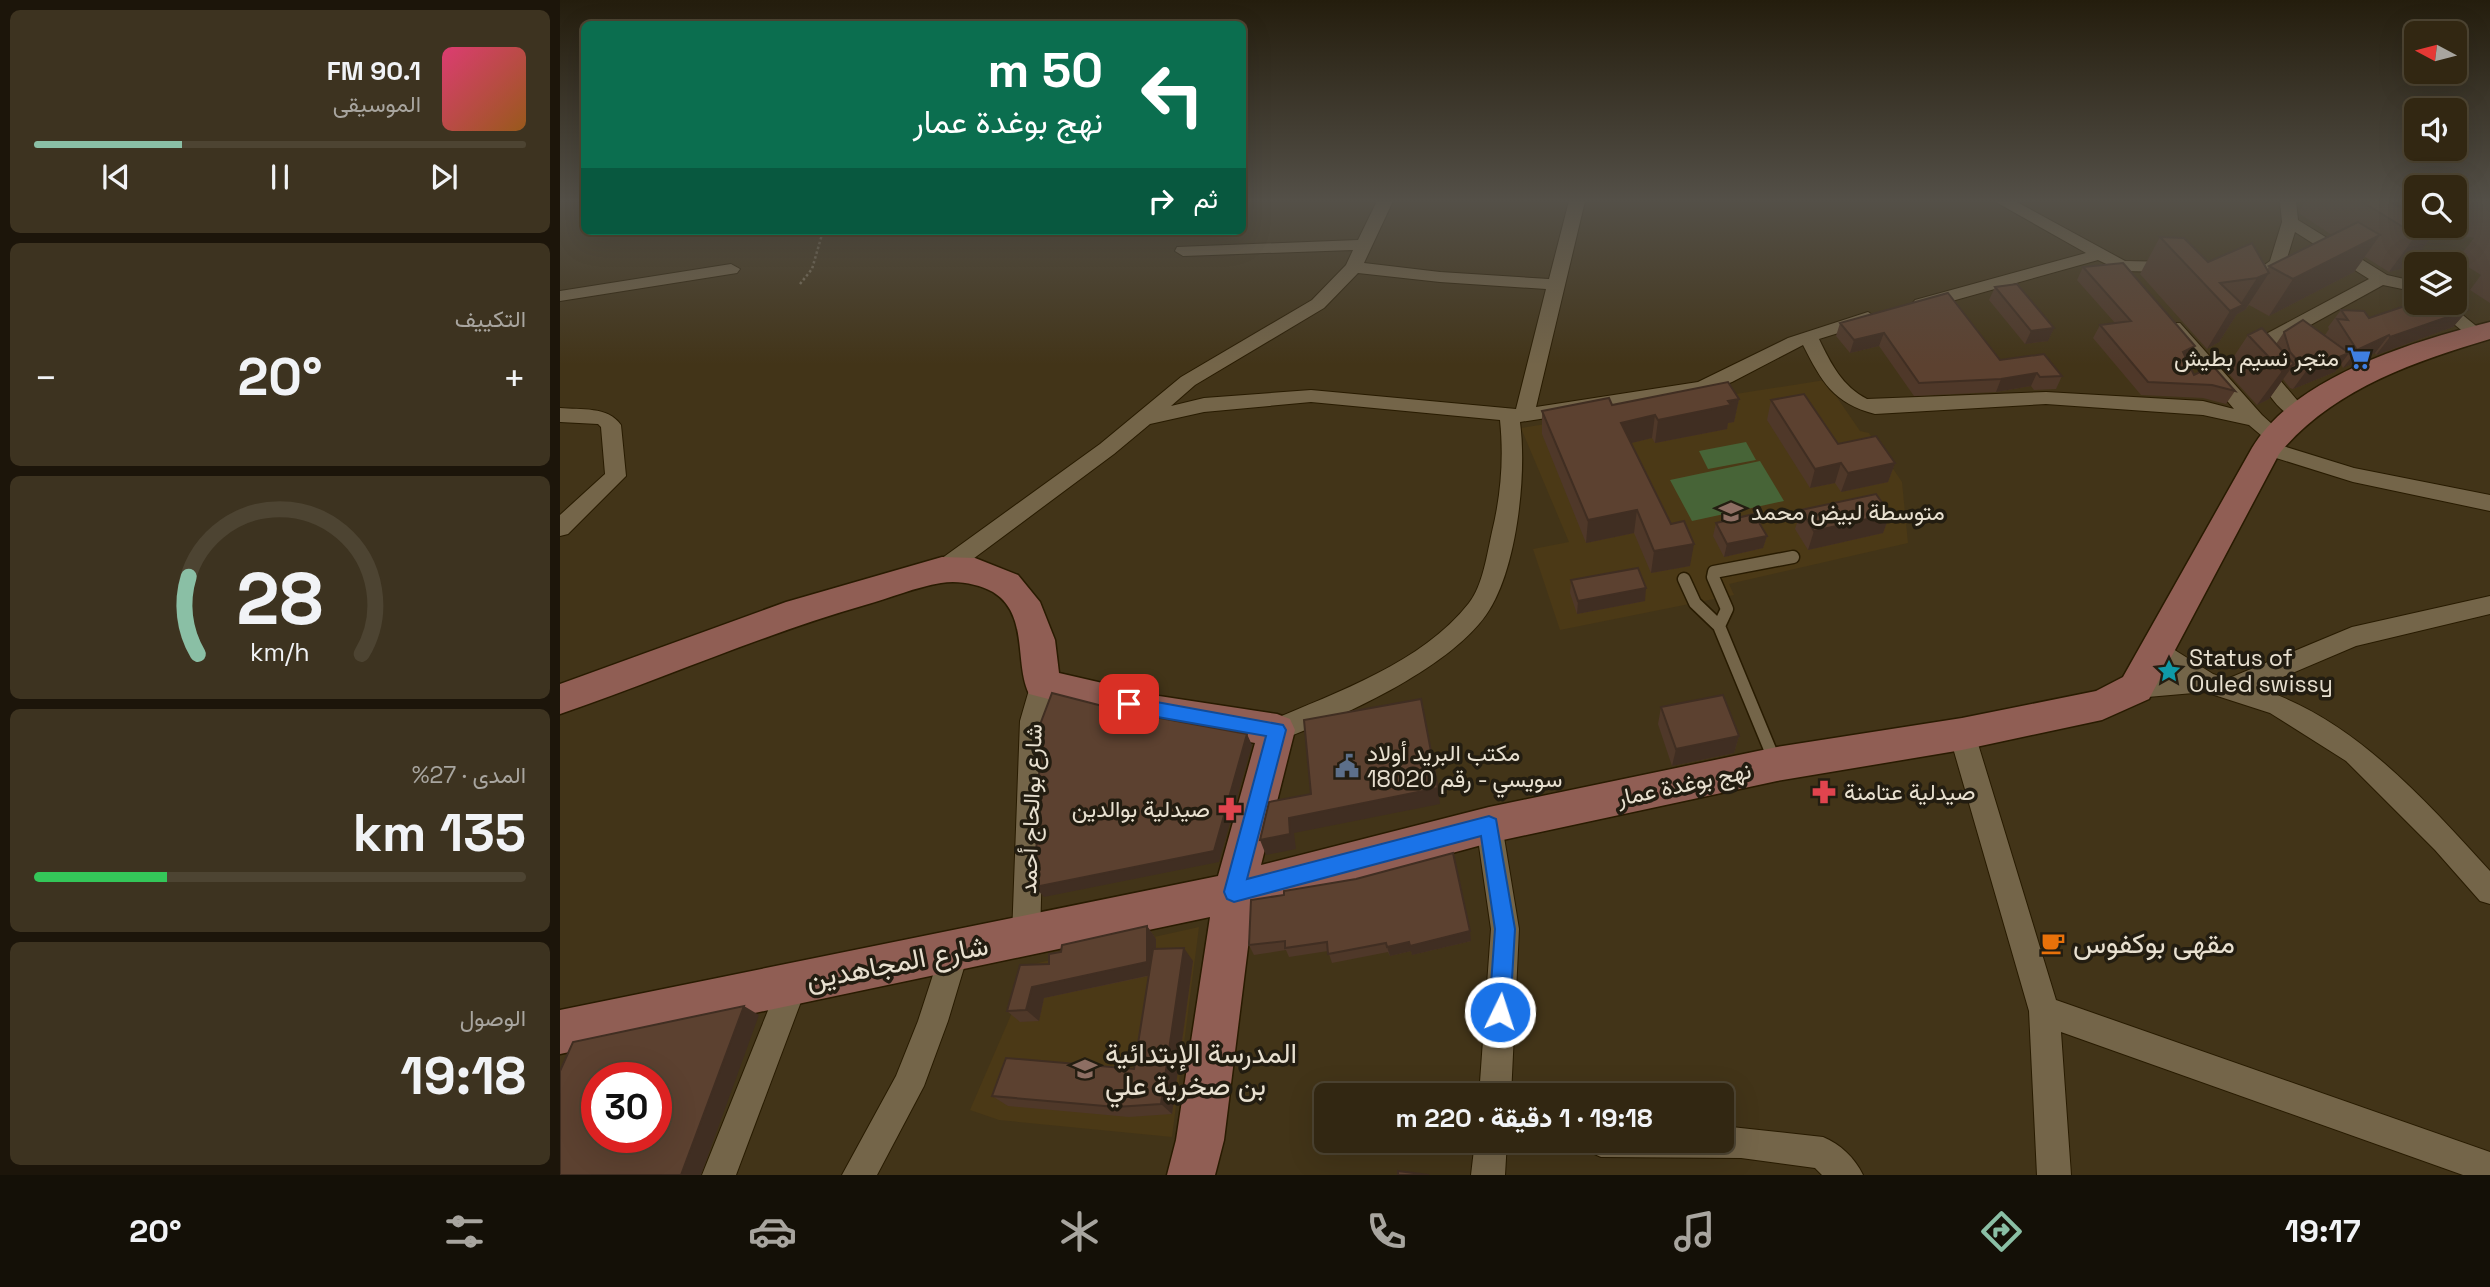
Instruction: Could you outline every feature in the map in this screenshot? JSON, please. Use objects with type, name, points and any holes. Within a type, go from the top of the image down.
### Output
[{"type":"main road","points":[[2136,688],[2266,435],[2298,413],[2377,370],[2486,331]]},
{"type":"main road","points":[[560,699],[798,611],[942,570],[975,571],[1006,584],[1023,602],[1038,640],[1042,683],[1090,697],[1223,723],[1277,730],[1234,892],[1202,1127],[1191,1175]]},
{"type":"main road","name":"نهج بوغدة عمار","points":[[1234,892],[1489,825],[1777,764],[1962,734],[2102,705],[2136,688]]},
{"type":"main road","name":"شارع المجاهدين","points":[[560,1031],[1234,892]]},
{"type":"street","points":[[942,570],[1145,418],[1188,381],[1318,304],[1354,267],[1360,256]]},
{"type":"street","points":[[1277,730],[1397,675],[1443,642],[1478,607],[1499,554],[1511,500],[1512,431],[1565,256]]},
{"type":"street","points":[[1904,308],[2093,256]]},
{"type":"street","points":[[2103,256],[2121,266],[2139,287]]},
{"type":"street","points":[[2241,271],[2273,269],[2280,256]]},
{"type":"street","points":[[2344,256],[2381,279],[2404,284]]},
{"type":"street","points":[[2121,266],[2190,269]]},
{"type":"street","points":[[1354,267],[1440,277],[1558,285]]},
{"type":"street","points":[[560,296],[731,269]]},
{"type":"street","points":[[2298,413],[2262,370],[2257,357],[2258,346],[2381,279]]},
{"type":"street","points":[[1145,418],[1204,405],[1311,396],[1517,416],[1701,388],[1723,380],[1808,337],[1880,314]]},
{"type":"street","points":[[2458,315],[2486,331]]},
{"type":"street","points":[[2467,315],[2486,331]]},
{"type":"street","points":[[2166,317],[2266,435]]},
{"type":"street","points":[[1808,337],[1834,384],[1848,399],[1859,405],[1875,407],[2046,398],[2203,408],[2353,475],[2490,503]]},
{"type":"street","points":[[560,415],[603,418],[611,425],[616,475],[560,528]]},
{"type":"street","points":[[2136,688],[2216,686],[2352,636],[2490,605]]},
{"type":"street","points":[[2157,649],[2216,686],[2278,705],[2355,753],[2445,841],[2490,891]]},
{"type":"street","name":"شارع بوالحاج أحمد","points":[[1026,936],[1033,721],[1042,683]]},
{"type":"street","points":[[1962,734],[2044,1011],[2054,1175]]},
{"type":"street","points":[[1489,825],[1505,929],[1496,1083]]},
{"type":"street","points":[[859,1175],[908,1086],[933,1021],[954,951]]},
{"type":"street","points":[[719,1175],[793,983]]},
{"type":"street","points":[[2044,1011],[2490,1168]]},
{"type":"street","points":[[1734,1142],[1824,1153],[1846,1175]]},
{"type":"street","points":[[1488,1175],[1490,1153]]},
{"type":"lane","points":[[1719,625],[1727,609],[1713,577],[1714,572],[1793,557]]},
{"type":"lane","points":[[1684,579],[1695,603],[1719,625],[1777,764]]},
{"type":"path","points":[[800,284],[812,269],[816,256]]},
{"type":"shaded area","name":"متوسطة لبيض محمد","points":[[1825,380],[1860,431],[1869,433],[1902,482],[1908,543],[1729,584],[1734,595],[1560,630],[1533,549],[1569,542],[1521,428]]},
{"type":"shaded area","name":"المدرسة الإبتدائية بن صخرية علي","points":[[1199,927],[1172,1137],[999,1120],[970,1110],[1033,964]]},
{"type":"green space","points":[[1746,442],[1756,460],[1708,469],[1699,451]]},
{"type":"green space","points":[[1760,461],[1784,501],[1692,521],[1670,480]]},
{"type":"building","points":[[2178,256],[2202,256],[2208,262],[2222,256],[2259,256],[2269,273],[2257,278],[2220,283],[2243,305],[2230,311]]},
{"type":"building","points":[[2290,256],[2339,256],[2293,279],[2269,266]]},
{"type":"building","points":[[2123,263],[2195,346],[2183,352],[2194,375],[2213,366],[2235,391],[2212,385],[2148,382],[2100,325],[2131,321],[2083,267]]},
{"type":"building","points":[[2017,284],[2054,328],[2031,331],[1995,287]]},
{"type":"building","points":[[1948,293],[2000,360],[2044,354],[2062,376],[2040,377],[2037,373],[2001,379],[1919,383],[1884,333],[1854,340],[1840,323]]},
{"type":"building","points":[[2404,306],[2404,315],[2454,315],[2390,337],[2389,335],[2357,350],[2337,319],[2348,320],[2341,310],[2364,311],[2369,318]]},
{"type":"building","points":[[2303,320],[2349,353],[2307,370],[2304,368],[2290,352],[2284,332]]},
{"type":"building","points":[[2262,328],[2294,364],[2282,371],[2248,335]]},
{"type":"building","points":[[1728,382],[1739,399],[1728,401],[1731,405],[1658,420],[1655,415],[1621,423],[1671,524],[1684,521],[1694,544],[1654,551],[1637,510],[1588,520],[1542,411],[1609,398],[1612,405]]},
{"type":"building","points":[[1804,394],[1838,444],[1876,436],[1895,463],[1848,473],[1841,463],[1815,469],[1771,400]]},
{"type":"building","points":[[1876,494],[1890,514],[1814,531],[1801,510]]},
{"type":"building","points":[[1754,514],[1767,536],[1727,544],[1716,523]]},
{"type":"building","points":[[1638,568],[1646,588],[1578,601],[1571,580]]},
{"type":"building","points":[[1052,693],[1122,711],[1247,734],[1214,851],[1035,887],[1041,722]]},
{"type":"building","points":[[1723,695],[1739,736],[1676,749],[1661,707]]},
{"type":"building","points":[[1421,699],[1438,788],[1289,818],[1290,834],[1260,840],[1269,802],[1311,794],[1304,720]]},
{"type":"building","points":[[1453,853],[1470,931],[1410,946],[1409,942],[1387,947],[1386,943],[1328,954],[1327,942],[1285,948],[1285,941],[1249,945],[1251,900],[1284,895],[1284,891],[1356,879]]},
{"type":"building","points":[[1147,926],[1147,962],[1032,987],[1026,1010],[1007,1011],[1020,965],[1049,964],[1049,954],[1061,952],[1062,945]]},
{"type":"building","points":[[1184,948],[1161,1104],[1116,1107],[992,1096],[1006,1058],[1134,1069],[1153,949]]},
{"type":"building","points":[[744,1006],[681,1175],[560,1175],[560,1071],[573,1042]]},
{"type":"building","points":[[1398,1171],[1429,1175],[1398,1175]]},
{"type":"place","name":"متجر نسيم بطيش","points":[[2359,358]]},
{"type":"place","name":"متوسطة لبيض محمد","points":[[1731,512]]},
{"type":"place","name":"Status of Ouled swissy","points":[[2169,671]]},
{"type":"place","name":"مكتب البريد أولاد سويسي - رقم 18020","points":[[1347,766]]},
{"type":"place","name":"صيدلية عتامنة","points":[[1824,792]]},
{"type":"place","name":"صيدلية بوالدين","points":[[1230,809]]},
{"type":"place","name":"مقهى بوكفوس","points":[[2053,943]]},
{"type":"place","name":"المدرسة الإبتدائية بن صخرية علي","points":[[1085,1069]]},
{"type":"route","points":[[1129,704],[1223,723],[1277,730],[1234,892],[1489,825],[1505,929],[1500,1012]]}]
